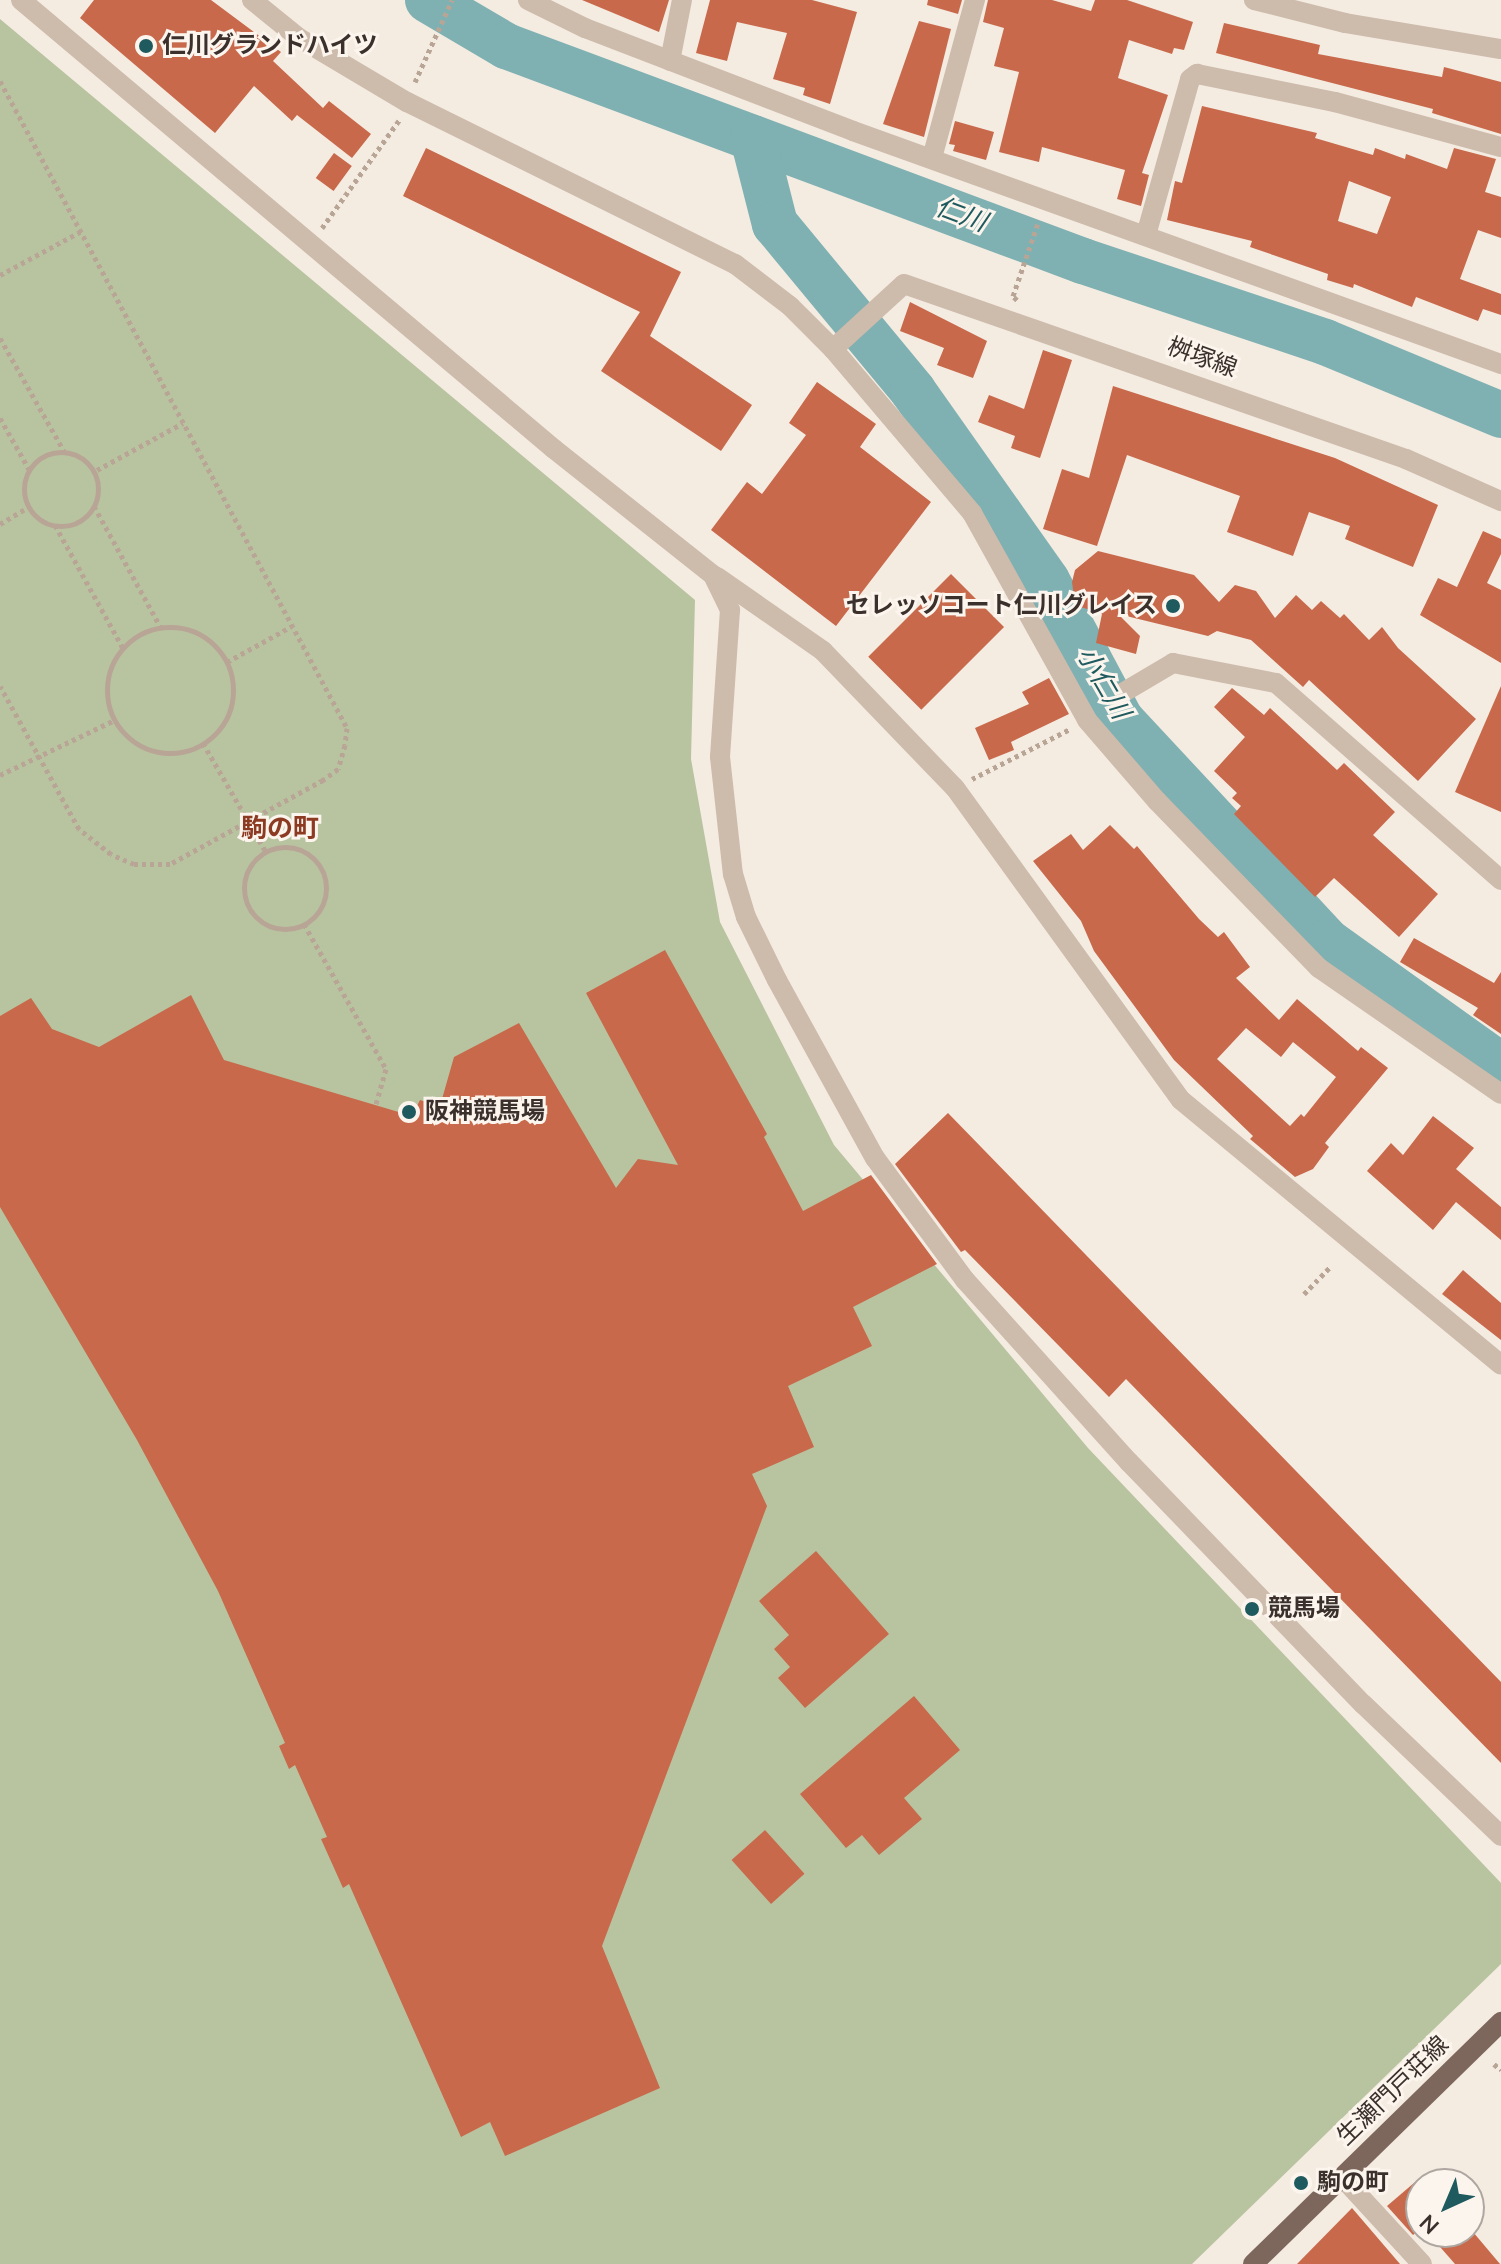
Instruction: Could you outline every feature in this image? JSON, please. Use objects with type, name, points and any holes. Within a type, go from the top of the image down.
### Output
[{"type":"main road","name":"生瀬門戸荘線","points":[[1253,2264],[1501,2022]]},
{"type":"street","points":[[21,0],[309,245],[713,575],[823,651],[955,788],[1181,1100],[1501,1365]]},
{"type":"street","points":[[252,0],[299,38],[410,99],[735,264],[837,346],[972,513],[1087,720],[1157,801],[1319,968],[1501,1094]]},
{"type":"street","points":[[528,0],[670,61],[1501,364]]},
{"type":"street","points":[[670,61],[682,0]]},
{"type":"street","points":[[932,158],[975,0]]},
{"type":"street","points":[[1254,0],[1345,23],[1501,49]]},
{"type":"street","points":[[1146,235],[1190,79],[1197,74],[1335,102],[1501,147]]},
{"type":"street","name":"桝塚線","points":[[837,346],[904,284],[1047,330],[1406,459],[1501,501]]},
{"type":"street","points":[[713,575],[730,610],[720,757],[733,874],[746,917],[777,980],[875,1158],[965,1280],[1129,1462],[1363,1704],[1501,1836]]},
{"type":"street","points":[[1124,692],[1173,663],[1276,683],[1501,880]]},
{"type":"street","points":[[1342,2177],[1412,2261]]},
{"type":"path","points":[[309,245],[410,99],[452,0]]},
{"type":"path","points":[[0,81],[347,728],[345,745],[338,769],[248,821],[170,864],[134,864],[111,854],[79,829],[0,686]]},
{"type":"path","points":[[1013,296],[1041,216]]},
{"type":"path","points":[[0,275],[80,231]]},
{"type":"path","points":[[0,338],[65,453]]},
{"type":"path","points":[[0,418],[30,471]]},
{"type":"path","points":[[97,470],[183,423]]},
{"type":"path","points":[[65,453],[80,455],[97,470],[100,492],[94,505],[55,525],[44,523],[27,508],[22,489],[30,471],[65,453]]},
{"type":"path","points":[[94,505],[161,628]]},
{"type":"path","points":[[0,524],[27,508]]},
{"type":"path","points":[[55,525],[123,648]]},
{"type":"path","points":[[227,662],[292,626]]},
{"type":"path","points":[[161,628],[196,632],[227,662],[232,705],[223,724],[203,743],[168,753],[146,748],[128,737],[115,720],[107,682],[123,648],[138,635],[161,628]]},
{"type":"path","points":[[0,775],[41,759],[115,720]]},
{"type":"path","points":[[978,776],[1058,735]]},
{"type":"path","points":[[203,743],[266,852]]},
{"type":"path","points":[[299,850],[319,866],[325,879],[322,905],[304,924],[279,929],[255,916],[248,905],[245,877],[266,852],[299,850]]},
{"type":"path","points":[[304,924],[386,1069],[376,1105]]},
{"type":"path","points":[[1304,1294],[1332,1265]]},
{"type":"path","points":[[1494,2064],[1501,2070]]},
{"type":"green space","name":"阪神競馬場","points":[[0,19],[695,600],[691,759],[720,922],[834,1145],[1088,1448],[1501,1883],[1501,1964],[1192,2264],[0,2264]]},
{"type":"building","points":[[94,0],[211,0],[281,52],[273,61],[323,108],[329,101],[371,134],[352,158],[297,115],[292,121],[254,86],[215,133],[80,18]]},
{"type":"building","points":[[582,0],[669,0],[659,32]]},
{"type":"building","points":[[710,0],[812,0],[857,12],[830,104],[803,95],[805,88],[773,79],[787,33],[737,22],[727,61],[696,53]]},
{"type":"building","points":[[928,0],[962,0],[958,14],[927,5]]},
{"type":"building","points":[[988,0],[1052,0],[1091,11],[1095,0],[1127,0],[1193,22],[1184,50],[1174,48],[1172,54],[1129,40],[1118,78],[1168,95],[1142,173],[1149,175],[1141,206],[1117,199],[1125,170],[1042,147],[1039,162],[999,152],[1019,72],[994,66],[1004,28],[983,22]]},
{"type":"building","points":[[919,21],[951,29],[924,137],[883,124]]},
{"type":"building","points":[[1224,23],[1320,45],[1318,54],[1442,77],[1444,67],[1501,82],[1501,134],[1432,113],[1433,109],[1216,53]]},
{"type":"building","points":[[1202,106],[1317,133],[1315,138],[1373,155],[1375,148],[1405,159],[1406,154],[1447,169],[1454,148],[1496,159],[1485,192],[1501,197],[1501,238],[1478,230],[1460,279],[1501,294],[1501,315],[1483,309],[1478,321],[1416,297],[1412,307],[1354,284],[1353,288],[1327,280],[1328,274],[1250,247],[1252,241],[1167,220],[1175,181],[1182,183]],"holes":[[[1349,181],[1391,197],[1377,234],[1338,221]]]},
{"type":"building","points":[[955,121],[994,132],[986,160],[953,151],[955,145],[949,144]]},
{"type":"building","points":[[426,148],[681,272],[650,336],[752,405],[721,451],[601,371],[640,312],[403,196]]},
{"type":"building","points":[[334,153],[352,166],[334,191],[316,178]]},
{"type":"building","points":[[910,302],[987,341],[973,378],[937,365],[944,348],[900,331]]},
{"type":"building","points":[[1043,350],[1072,360],[1040,458],[1011,448],[1015,436],[978,422],[989,395],[1024,409]]},
{"type":"building","points":[[817,382],[876,424],[860,447],[931,502],[836,626],[711,530],[747,482],[762,494],[806,435],[789,423]]},
{"type":"building","points":[[1113,386],[1335,458],[1438,505],[1413,567],[1345,539],[1350,526],[1309,512],[1293,556],[1227,532],[1240,496],[1127,455],[1097,546],[1043,529],[1062,469],[1089,478]]},
{"type":"building","points":[[1483,531],[1501,539],[1501,554],[1487,583],[1501,590],[1501,663],[1420,615],[1438,578],[1457,587]]},
{"type":"building","points":[[1098,551],[1194,575],[1219,602],[1235,585],[1256,591],[1275,618],[1296,595],[1312,610],[1321,601],[1340,618],[1344,614],[1369,640],[1382,627],[1398,648],[1476,719],[1418,781],[1309,680],[1303,687],[1251,640],[1217,631],[1208,636],[1118,614],[1140,636],[1136,654],[1096,643],[1102,614],[1075,605],[1072,582],[1075,570]]},
{"type":"building","points":[[951,574],[1004,627],[921,710],[868,657]]},
{"type":"building","points":[[1049,678],[1069,714],[1011,742],[1014,750],[989,760],[975,728],[1029,704],[1022,692]]},
{"type":"building","points":[[1501,686],[1501,812],[1455,792]]},
{"type":"building","points":[[1232,688],[1264,715],[1270,708],[1337,770],[1344,763],[1395,812],[1373,835],[1438,894],[1399,937],[1334,878],[1315,897],[1234,814],[1241,806],[1232,798],[1237,793],[1214,771],[1245,737],[1214,707]]},
{"type":"building","points":[[1110,825],[1134,849],[1137,846],[1218,937],[1224,932],[1250,967],[1236,978],[1279,1020],[1297,999],[1358,1051],[1361,1047],[1388,1068],[1325,1143],[1329,1147],[1313,1169],[1295,1177],[1250,1139],[1253,1136],[1174,1060],[1094,951],[1081,921],[1033,861],[1071,834],[1083,850]],"holes":[[[1246,1028],[1281,1057],[1293,1042],[1336,1077],[1304,1117],[1301,1114],[1290,1126],[1217,1059]]]},
{"type":"building","points":[[1414,938],[1494,983],[1501,972],[1501,1034],[1473,1015],[1478,1008],[1400,962]]},
{"type":"building","points":[[665,950],[767,1134],[764,1137],[803,1211],[871,1175],[937,1264],[853,1307],[872,1346],[788,1386],[814,1447],[752,1474],[767,1506],[602,1946],[660,2088],[505,2156],[490,2122],[461,2137],[349,1884],[343,1888],[321,1839],[327,1837],[295,1765],[289,1769],[279,1746],[285,1743],[218,1591],[137,1440],[0,1207],[0,1016],[31,998],[52,1029],[99,1047],[191,995],[224,1060],[412,1116],[420,1100],[440,1106],[454,1057],[519,1023],[616,1188],[638,1159],[678,1165],[586,993]]},
{"type":"building","points":[[948,1113],[1501,1682],[1501,1763],[1126,1379],[1109,1397],[965,1250],[961,1252],[895,1164]]},
{"type":"building","points":[[1433,1116],[1474,1148],[1456,1169],[1501,1207],[1501,1240],[1456,1202],[1433,1230],[1367,1171],[1391,1143],[1403,1155]]},
{"type":"building","points":[[1463,1270],[1501,1303],[1501,1340],[1442,1294]]},
{"type":"building","points":[[816,1551],[889,1634],[805,1708],[778,1678],[790,1667],[774,1649],[789,1635],[759,1601]]},
{"type":"building","points":[[914,1696],[960,1750],[904,1798],[922,1819],[879,1855],[862,1835],[846,1848],[800,1794]]},
{"type":"building","points":[[765,1830],[804,1874],[771,1904],[732,1860]]},
{"type":"building","points":[[1405,2191],[1405,2226],[1387,2206]]},
{"type":"building","points":[[1352,2208],[1400,2264],[1297,2264]]},
{"type":"building","points":[[1485,2246],[1500,2264],[1455,2264],[1441,2248]]},
{"type":"waterway","name":"仁川","points":[[428,0],[506,46],[1083,261],[1325,342],[1501,415]]},
{"type":"waterway","name":"小仁川","points":[[753,138],[775,224],[913,391],[1047,581],[1121,720],[1328,942],[1501,1066]]},
{"type":"place","name":"仁川グランドハイツ","points":[[146,46]]},
{"type":"place","name":"セレッソコート仁川グレイス","points":[[1173,606]]},
{"type":"place","name":"阪神競馬場","points":[[409,1112]]},
{"type":"place","name":"競馬場","points":[[1252,1609]]},
{"type":"place","name":"駒の町","points":[[1301,2183]]},
{"type":"district","name":"駒の町","points":[[280,829]]}]
